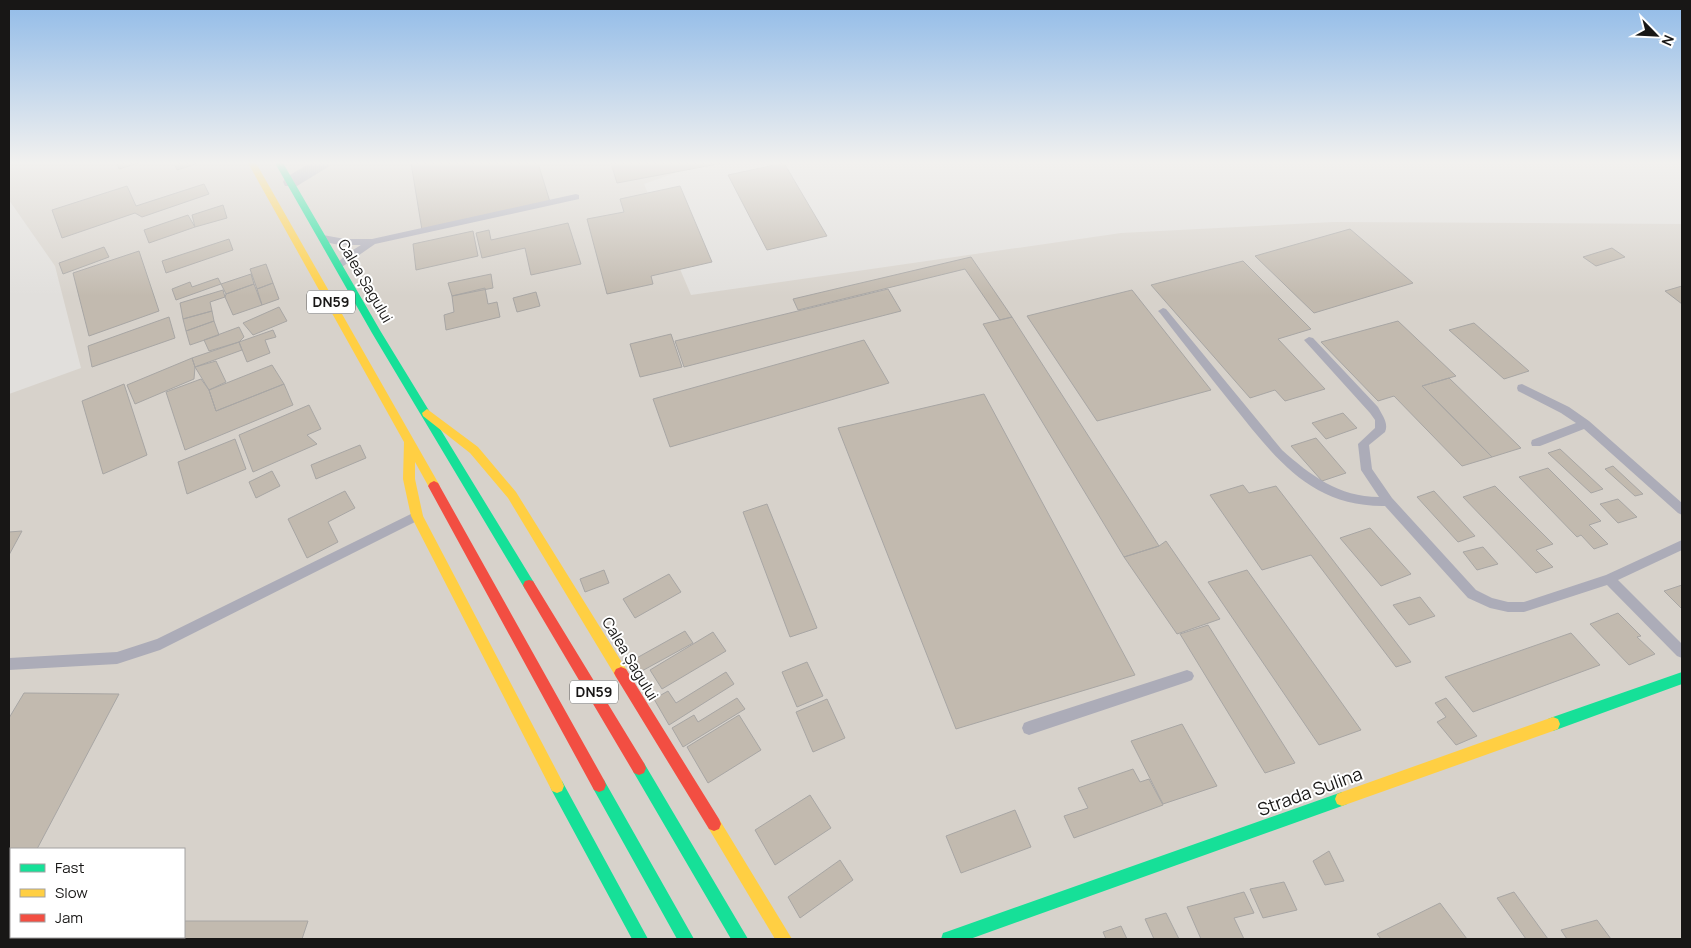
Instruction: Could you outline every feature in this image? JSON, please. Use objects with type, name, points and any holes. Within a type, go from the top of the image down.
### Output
[{"type":"main road","name":"DN59","points":[[277,207],[409,441],[625,833],[686,939]]},
{"type":"main road","name":"Calea Șagului","points":[[305,207],[377,333],[427,413],[737,935]]},
{"type":"main road","name":"Calea Șagului","points":[[427,413],[476,450],[494,470],[512,495],[784,939]]},
{"type":"main road","points":[[409,441],[408,476],[411,497],[417,516],[544,762],[640,939]]},
{"type":"main road","name":"Strada Sulina","points":[[950,939],[1682,678]]},
{"type":"lane","points":[[323,238],[345,242],[372,242],[530,207]]},
{"type":"lane","points":[[339,266],[351,255],[372,242]]},
{"type":"lane","points":[[1163,311],[1278,453],[1296,470],[1316,485],[1333,493],[1357,500],[1388,501]]},
{"type":"lane","points":[[1309,340],[1374,410],[1380,420],[1381,429],[1363,444],[1363,455],[1367,470],[1388,501],[1472,594],[1490,603],[1508,607],[1524,607],[1609,579],[1682,545]]},
{"type":"lane","points":[[1522,388],[1565,410],[1585,424],[1682,510]]},
{"type":"lane","points":[[1536,443],[1585,424]]},
{"type":"lane","points":[[9,664],[117,658],[160,644],[417,516]]},
{"type":"lane","points":[[1609,579],[1682,652]]},
{"type":"lane","points":[[1029,728],[1187,676]]},
{"type":"shaded area","points":[[14,207],[654,207],[691,295],[1121,233],[1334,222],[1682,224],[1682,939],[9,939],[9,394],[81,368],[55,266]]},
{"type":"building","points":[[61,207],[170,207],[142,217],[135,213],[62,238],[52,210]]},
{"type":"building","points":[[216,207],[224,207],[227,218],[195,227],[192,215]]},
{"type":"building","points":[[418,207],[526,207],[422,230]]},
{"type":"building","points":[[623,207],[689,207],[712,262],[651,276],[653,284],[607,294],[587,219],[624,212]]},
{"type":"building","points":[[745,207],[810,207],[827,236],[767,250]]},
{"type":"building","points":[[188,215],[195,227],[149,243],[144,230]]},
{"type":"building","points":[[568,223],[581,264],[531,275],[525,248],[482,258],[476,233],[489,230],[491,240]]},
{"type":"building","points":[[1350,229],[1413,283],[1314,313],[1255,256]]},
{"type":"building","points":[[473,231],[478,256],[416,270],[413,244]]},
{"type":"building","points":[[229,239],[233,250],[166,273],[162,261]]},
{"type":"building","points":[[104,247],[109,257],[63,274],[59,263]]},
{"type":"building","points":[[1612,248],[1625,257],[1596,266],[1583,257]]},
{"type":"building","points":[[139,251],[159,311],[89,336],[73,273]]},
{"type":"building","points":[[971,257],[1012,317],[1000,320],[965,269],[798,310],[793,299]]},
{"type":"building","points":[[1243,261],[1311,329],[1278,339],[1325,389],[1285,401],[1275,390],[1250,398],[1151,285]]},
{"type":"building","points":[[266,264],[273,283],[257,289],[250,269]]},
{"type":"building","points":[[251,274],[254,284],[226,294],[221,284]]},
{"type":"building","points":[[491,274],[493,288],[452,296],[448,283]]},
{"type":"building","points":[[218,278],[221,284],[176,300],[172,289],[190,282],[192,287]]},
{"type":"building","points":[[273,283],[279,299],[262,305],[257,289]]},
{"type":"building","points":[[254,284],[262,305],[233,315],[225,297],[226,294]]},
{"type":"building","points":[[1682,286],[1682,304],[1665,291]]},
{"type":"building","points":[[485,288],[488,304],[497,302],[500,317],[446,330],[444,315],[454,312],[452,296]]},
{"type":"building","points":[[888,289],[901,311],[684,367],[675,341]]},
{"type":"building","points":[[223,290],[225,297],[210,302],[212,311],[183,319],[180,303]]},
{"type":"building","points":[[1132,290],[1211,390],[1097,421],[1027,316]]},
{"type":"building","points":[[536,292],[540,306],[517,312],[513,298]]},
{"type":"building","points":[[279,307],[287,321],[253,335],[243,323]]},
{"type":"building","points":[[212,311],[214,321],[186,331],[183,319]]},
{"type":"building","points":[[169,317],[175,338],[92,367],[88,346]]},
{"type":"building","points":[[1012,317],[1159,546],[1124,557],[983,324]]},
{"type":"building","points":[[214,321],[219,335],[190,345],[186,331]]},
{"type":"building","points":[[1398,321],[1456,376],[1422,386],[1492,457],[1462,466],[1394,396],[1378,401],[1321,342]]},
{"type":"building","points":[[1474,323],[1529,371],[1504,379],[1449,330]]},
{"type":"building","points":[[239,327],[244,337],[239,342],[209,351],[204,340]]},
{"type":"building","points":[[273,330],[276,337],[265,340],[270,353],[247,362],[239,342]]},
{"type":"building","points":[[671,334],[682,367],[640,377],[630,344]]},
{"type":"building","points":[[864,340],[889,383],[670,447],[653,399]]},
{"type":"building","points":[[239,342],[242,350],[195,367],[192,358]]},
{"type":"building","points":[[192,358],[195,367],[194,379],[135,404],[127,385]]},
{"type":"building","points":[[216,361],[226,382],[209,390],[195,367]]},
{"type":"building","points":[[272,365],[284,384],[216,411],[209,390]]},
{"type":"building","points":[[1449,378],[1521,448],[1492,457],[1422,386]]},
{"type":"building","points":[[201,379],[209,390],[216,411],[284,384],[293,405],[185,450],[166,392]]},
{"type":"building","points":[[124,384],[147,455],[103,474],[82,401]]},
{"type":"building","points":[[984,394],[1135,675],[956,729],[838,428]]},
{"type":"building","points":[[309,405],[321,429],[307,435],[317,444],[253,472],[239,435]]},
{"type":"building","points":[[1343,413],[1357,428],[1326,439],[1312,423]]},
{"type":"building","points":[[1316,438],[1346,473],[1322,481],[1291,446]]},
{"type":"building","points":[[235,439],[246,469],[187,494],[178,462]]},
{"type":"building","points":[[360,445],[366,458],[316,479],[311,465]]},
{"type":"building","points":[[1560,449],[1603,489],[1591,493],[1548,453]]},
{"type":"building","points":[[1613,466],[1643,494],[1635,496],[1605,469]]},
{"type":"building","points":[[1548,468],[1601,521],[1589,525],[1608,544],[1594,549],[1581,535],[1577,537],[1519,477]]},
{"type":"building","points":[[272,471],[280,486],[256,498],[249,482]]},
{"type":"building","points":[[1243,485],[1249,493],[1276,486],[1411,662],[1396,667],[1311,555],[1262,570],[1210,495]]},
{"type":"building","points":[[1495,486],[1553,544],[1536,550],[1553,567],[1536,573],[1463,497]]},
{"type":"building","points":[[345,491],[355,508],[328,522],[338,542],[307,558],[288,519]]},
{"type":"building","points":[[1434,491],[1475,536],[1458,542],[1417,497]]},
{"type":"building","points":[[1618,499],[1637,517],[1618,523],[1600,504]]},
{"type":"building","points":[[767,504],[817,628],[790,637],[743,512]]},
{"type":"building","points":[[1370,528],[1411,574],[1381,586],[1340,538]]},
{"type":"building","points":[[22,531],[9,555],[9,532]]},
{"type":"building","points":[[1166,541],[1220,619],[1177,634],[1124,557],[1159,546]]},
{"type":"building","points":[[1483,547],[1498,564],[1477,570],[1463,552]]},
{"type":"building","points":[[604,570],[609,583],[585,592],[580,579]]},
{"type":"building","points":[[1247,570],[1361,730],[1319,745],[1208,582]]},
{"type":"building","points":[[669,574],[681,592],[635,618],[623,599]]},
{"type":"building","points":[[1682,585],[1682,609],[1664,591]]},
{"type":"building","points":[[1420,597],[1435,616],[1409,625],[1393,605]]},
{"type":"building","points":[[1618,613],[1641,636],[1637,637],[1655,654],[1629,665],[1590,624]]},
{"type":"building","points":[[1208,625],[1295,763],[1265,773],[1180,634]]},
{"type":"building","points":[[685,631],[693,643],[640,672],[633,660]]},
{"type":"building","points":[[713,632],[726,651],[662,689],[650,670]]},
{"type":"building","points":[[1571,633],[1600,665],[1473,712],[1445,677]]},
{"type":"building","points":[[807,662],[823,696],[797,707],[782,672]]},
{"type":"building","points":[[726,672],[734,684],[669,725],[654,699],[668,691],[676,703]]},
{"type":"building","points":[[24,693],[119,694],[38,848],[10,848],[9,903],[9,718]]},
{"type":"building","points":[[737,698],[745,709],[683,747],[672,728],[694,715],[698,722]]},
{"type":"building","points":[[1446,698],[1477,736],[1456,745],[1437,722],[1446,717],[1435,703]]},
{"type":"building","points":[[827,699],[845,738],[813,752],[796,712]]},
{"type":"building","points":[[739,715],[761,750],[708,783],[687,747]]},
{"type":"building","points":[[1182,724],[1217,786],[1163,804],[1131,741]]},
{"type":"building","points":[[1133,769],[1140,782],[1149,779],[1163,805],[1074,838],[1064,816],[1088,808],[1078,788]]},
{"type":"building","points":[[810,795],[831,828],[775,865],[755,830]]},
{"type":"building","points":[[1015,810],[1031,847],[961,873],[946,836]]},
{"type":"building","points":[[1329,851],[1344,881],[1325,885],[1313,861]]},
{"type":"building","points":[[840,860],[853,880],[800,918],[788,897]]},
{"type":"building","points":[[1284,882],[1297,910],[1263,918],[1250,889]]},
{"type":"building","points":[[1244,892],[1254,913],[1234,918],[1244,939],[1201,939],[1187,907]]},
{"type":"building","points":[[1514,892],[1548,939],[1526,939],[1497,898]]},
{"type":"building","points":[[1440,903],[1467,939],[1381,939],[1377,934]]},
{"type":"building","points":[[1166,913],[1179,939],[1154,939],[1145,919]]},
{"type":"building","points":[[1597,920],[1611,939],[1567,939],[1561,930]]},
{"type":"building","points":[[185,921],[308,921],[302,939],[50,939],[185,938]]},
{"type":"building","points":[[1121,926],[1127,939],[1106,939],[1103,932]]},
{"type":"traffic: fast","points":[[305,207],[377,333],[529,585]]},
{"type":"traffic: fast","points":[[1553,724],[1682,678]]},
{"type":"traffic: fast","points":[[639,768],[740,939]]},
{"type":"traffic: fast","points":[[599,785],[686,939]]},
{"type":"traffic: fast","points":[[557,786],[640,939]]},
{"type":"traffic: fast","points":[[949,939],[1342,799]]},
{"type":"traffic: slow","points":[[277,207],[434,486]]},
{"type":"traffic: slow","points":[[427,413],[474,450],[512,495],[621,673]]},
{"type":"traffic: slow","points":[[409,441],[409,479],[417,516],[557,786]]},
{"type":"traffic: slow","points":[[1342,799],[1553,724]]},
{"type":"traffic: slow","points":[[714,824],[784,939]]},
{"type":"traffic: jam","points":[[434,486],[599,785]]},
{"type":"traffic: jam","points":[[529,585],[639,768]]},
{"type":"traffic: jam","points":[[621,673],[714,824]]}]
